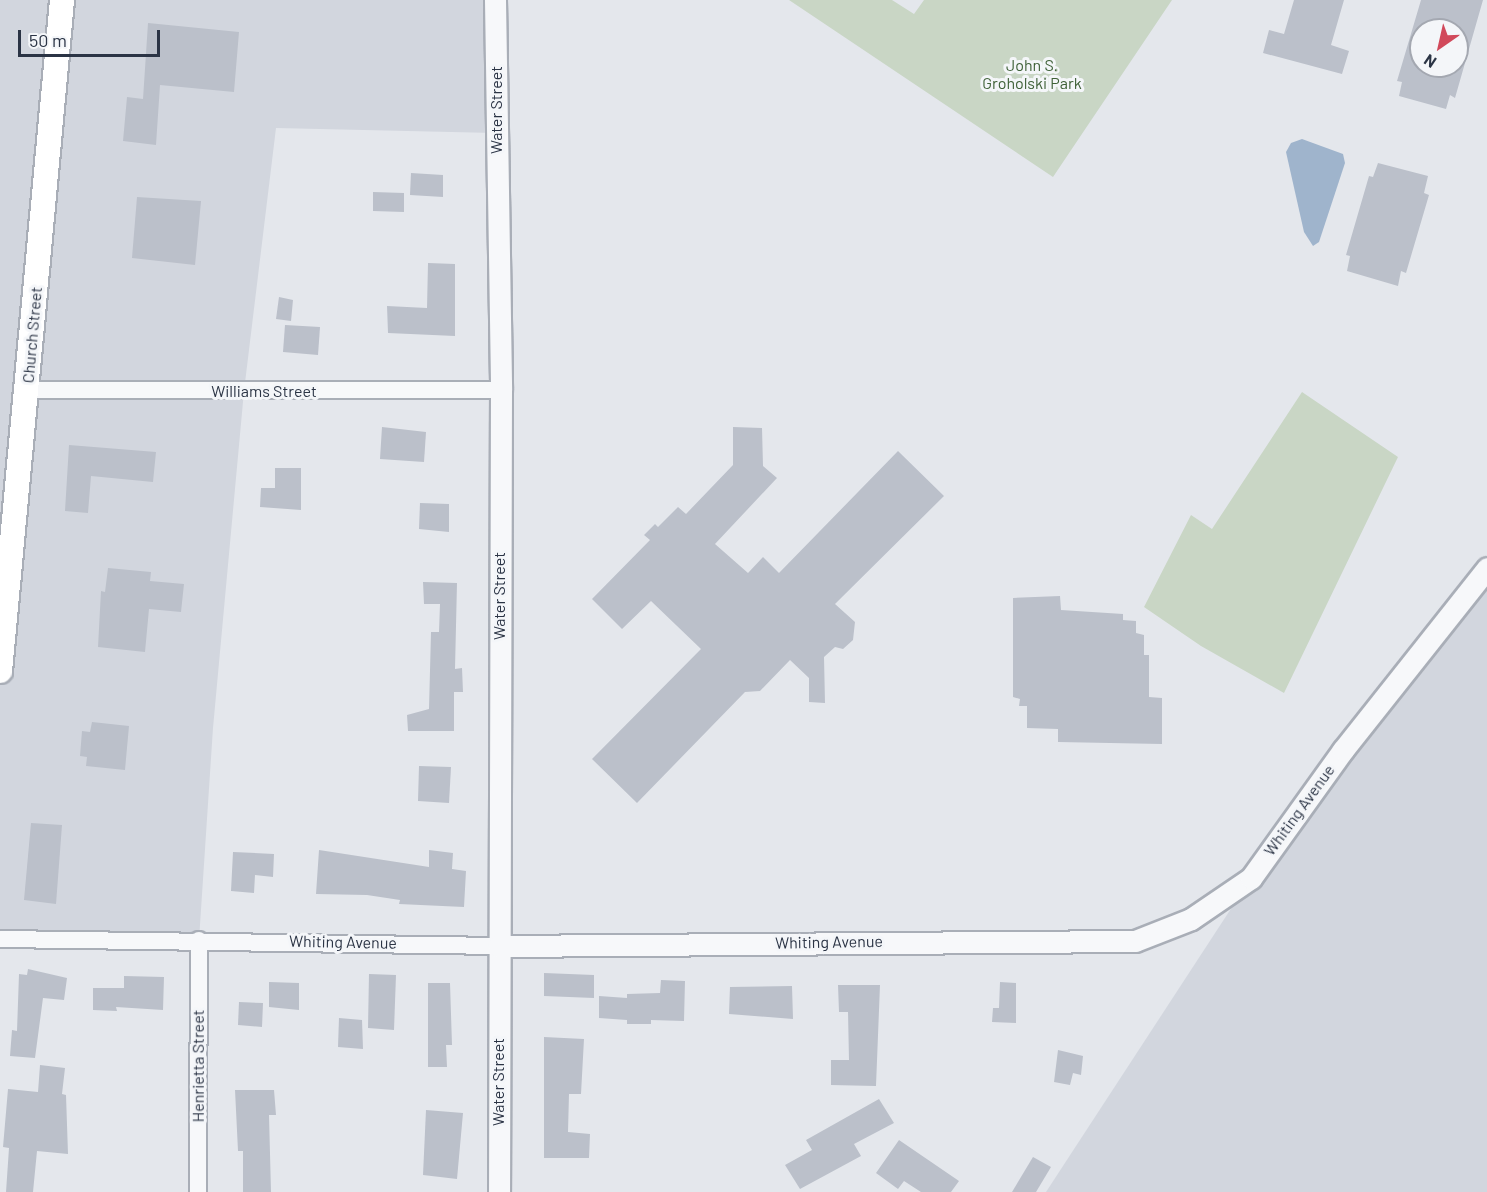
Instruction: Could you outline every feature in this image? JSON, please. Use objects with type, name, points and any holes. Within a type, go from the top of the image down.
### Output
[{"type":"main road","name":"Church Street","points":[[0,671],[62,0]]},
{"type":"street","name":"Water Street","points":[[495,0],[501,390],[499,1192]]},
{"type":"street","name":"Williams Street","points":[[27,390],[501,390]]},
{"type":"street","name":"Whiting Avenue","points":[[0,939],[498,945],[1135,941],[1191,919],[1251,878],[1343,750],[1487,568]]},
{"type":"street","name":"Henrietta Street","points":[[198,1192],[199,940]]},
{"type":"shaded area","points":[[0,0],[495,0],[495,133],[276,128],[244,391],[213,728],[199,940],[0,938]]},
{"type":"shaded area","points":[[1487,571],[1487,1192],[1046,1192],[1251,878]]},
{"type":"green space","name":"John S. Groholski Park","points":[[789,0],[892,0],[914,14],[924,0],[1172,0],[1053,177]]},
{"type":"green space","points":[[1302,392],[1398,457],[1284,693],[1201,646],[1144,607],[1191,515],[1212,529]]},
{"type":"water","points":[[1302,139],[1343,154],[1345,163],[1319,242],[1313,246],[1304,232],[1286,152],[1291,143]]},
{"type":"building","points":[[1294,0],[1344,0],[1331,45],[1349,51],[1342,74],[1263,53],[1269,30],[1284,34]]},
{"type":"building","points":[[1421,0],[1483,0],[1469,49],[1469,18],[1416,18]]},
{"type":"building","points":[[148,23],[239,32],[234,92],[160,85],[156,145],[123,141],[127,97],[143,99]]},
{"type":"building","points":[[1409,40],[1409,78],[1461,78],[1455,98],[1450,95],[1446,109],[1399,96],[1402,82],[1397,81]]},
{"type":"building","points":[[1378,163],[1428,176],[1424,193],[1429,195],[1406,273],[1401,271],[1398,286],[1347,271],[1350,256],[1346,255],[1369,176],[1373,177]]},
{"type":"building","points":[[411,173],[443,175],[443,197],[410,195]]},
{"type":"building","points":[[373,192],[404,193],[404,212],[373,211]]},
{"type":"building","points":[[137,197],[201,201],[195,265],[132,258]]},
{"type":"building","points":[[428,263],[455,264],[455,336],[388,333],[387,306],[427,308]]},
{"type":"building","points":[[279,297],[293,300],[291,321],[276,319]]},
{"type":"building","points":[[285,325],[320,327],[318,355],[283,352]]},
{"type":"building","points":[[382,427],[426,432],[424,462],[380,459]]},
{"type":"building","points":[[733,427],[762,428],[763,466],[777,478],[715,544],[748,573],[763,557],[779,573],[898,451],[944,496],[835,604],[855,622],[853,640],[843,649],[835,647],[824,657],[825,703],[809,702],[809,678],[790,660],[760,691],[745,692],[637,803],[592,759],[701,649],[651,601],[622,629],[592,599],[650,540],[644,535],[655,524],[658,527],[678,507],[686,514],[733,465]]},
{"type":"building","points":[[69,445],[156,452],[153,482],[91,476],[88,513],[65,511]]},
{"type":"building","points":[[275,468],[301,468],[301,510],[260,507],[261,488],[275,488]]},
{"type":"building","points":[[420,503],[449,504],[449,532],[419,529]]},
{"type":"building","points":[[108,568],[151,572],[150,581],[184,584],[181,612],[149,609],[145,652],[98,647],[101,591],[105,592]]},
{"type":"building","points":[[423,582],[457,583],[455,669],[462,668],[463,692],[454,692],[454,731],[408,731],[407,715],[429,709],[431,632],[439,632],[440,604],[424,604]]},
{"type":"building","points":[[1060,596],[1061,610],[1123,614],[1123,620],[1136,621],[1136,633],[1144,635],[1144,655],[1149,655],[1149,697],[1162,698],[1162,744],[1058,742],[1058,729],[1027,728],[1027,706],[1019,706],[1020,699],[1013,697],[1013,598]]},
{"type":"building","points":[[92,722],[129,726],[125,770],[86,766],[87,757],[80,756],[82,731],[90,732]]},
{"type":"building","points":[[419,766],[451,767],[449,803],[418,801]]},
{"type":"building","points":[[31,823],[62,825],[56,904],[24,900]]},
{"type":"building","points":[[319,850],[429,867],[429,850],[453,853],[452,869],[466,871],[464,907],[399,904],[400,900],[367,895],[316,894]]},
{"type":"building","points":[[233,852],[274,854],[273,877],[255,875],[254,893],[231,891]]},
{"type":"building","points":[[28,969],[67,978],[64,1000],[43,998],[35,1058],[10,1056],[12,1030],[17,1031],[19,974],[27,975]]},
{"type":"building","points":[[544,973],[594,975],[594,998],[544,996]]},
{"type":"building","points":[[369,974],[396,975],[394,1030],[368,1028]]},
{"type":"building","points":[[124,976],[164,977],[163,1010],[116,1007],[117,1011],[93,1010],[93,988],[124,988]]},
{"type":"building","points":[[661,980],[685,981],[684,1021],[651,1020],[651,1024],[627,1024],[627,1020],[599,1018],[599,996],[627,998],[627,994],[660,993]]},
{"type":"building","points":[[269,982],[299,983],[299,1010],[269,1007]]},
{"type":"building","points":[[1000,982],[1016,983],[1016,1023],[992,1022],[993,1008],[999,1008]]},
{"type":"building","points":[[428,983],[450,983],[452,1045],[446,1045],[447,1067],[428,1067]]},
{"type":"building","points":[[838,985],[880,985],[876,1086],[831,1085],[831,1060],[849,1060],[848,1012],[839,1012]]},
{"type":"building","points":[[792,986],[793,1019],[729,1014],[730,987]]},
{"type":"building","points":[[239,1002],[263,1003],[262,1027],[238,1025]]},
{"type":"building","points":[[339,1018],[362,1020],[363,1049],[338,1047]]},
{"type":"building","points":[[544,1037],[584,1039],[581,1094],[569,1094],[568,1132],[590,1134],[589,1158],[544,1158]]},
{"type":"building","points":[[1058,1050],[1083,1056],[1081,1075],[1073,1073],[1070,1085],[1054,1082]]},
{"type":"building","points":[[40,1065],[65,1068],[62,1094],[66,1095],[68,1154],[37,1151],[33,1192],[6,1192],[9,1148],[3,1147],[8,1089],[38,1092]]},
{"type":"building","points":[[235,1090],[274,1090],[276,1115],[269,1115],[271,1192],[243,1192],[243,1151],[238,1151]]},
{"type":"building","points":[[879,1099],[894,1123],[854,1144],[861,1156],[800,1189],[785,1165],[812,1150],[806,1140]]},
{"type":"building","points":[[426,1110],[463,1113],[457,1179],[423,1175]]},
{"type":"building","points":[[899,1140],[959,1181],[951,1192],[921,1192],[904,1181],[898,1189],[876,1173]]},
{"type":"building","points":[[1033,1157],[1051,1167],[1036,1192],[1012,1192]]}]
